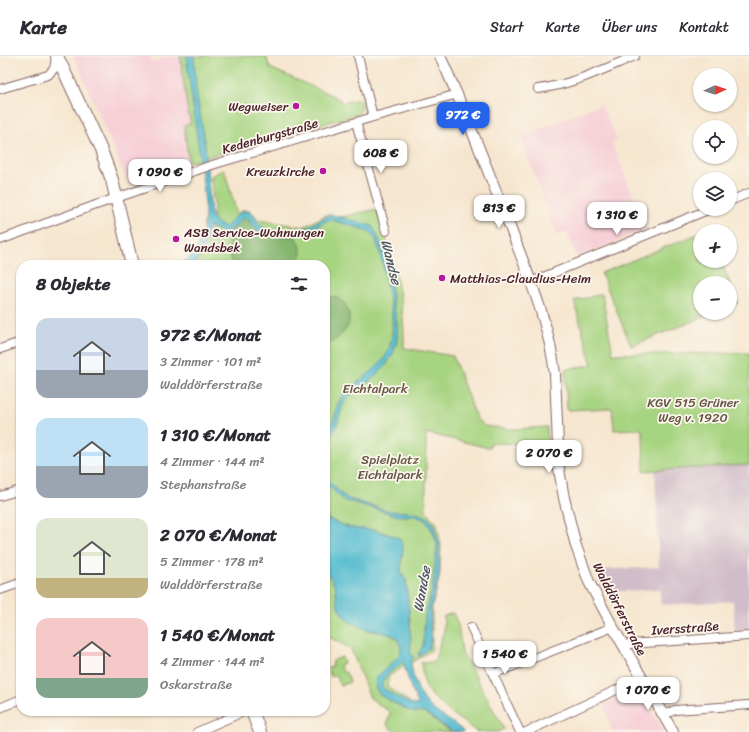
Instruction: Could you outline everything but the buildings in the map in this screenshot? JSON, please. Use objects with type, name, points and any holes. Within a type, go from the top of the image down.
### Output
[{"type":"main road","points":[[57,56],[101,150],[117,198],[131,260]]},
{"type":"main road","points":[[254,716],[260,732]]},
{"type":"street","points":[[0,89],[48,75],[55,66],[57,56]]},
{"type":"street","points":[[358,56],[373,117]]},
{"type":"street","name":"Walddörferstraße","points":[[440,56],[458,94],[531,282],[546,330],[553,360],[559,469],[564,498],[576,546],[589,582],[624,647],[673,732]]},
{"type":"street","points":[[538,89],[557,87],[619,59],[635,56]]},
{"type":"street","name":"Kedenburgstraße","points":[[0,240],[196,170],[373,117],[458,94]]},
{"type":"street","points":[[356,122],[386,231]]},
{"type":"street","points":[[737,198],[749,193]]},
{"type":"street","points":[[531,282],[693,216]]},
{"type":"street","points":[[0,348],[16,343]]},
{"type":"street","points":[[0,496],[16,491]]},
{"type":"street","points":[[0,590],[16,584]]},
{"type":"street","points":[[471,627],[520,732]]},
{"type":"street","points":[[493,674],[613,627]]},
{"type":"street","name":"Iversstraße","points":[[624,647],[629,644],[749,636]]},
{"type":"street","points":[[526,732],[642,678]]},
{"type":"street","points":[[0,708],[16,701]]},
{"type":"street","points":[[663,715],[675,710],[749,705]]},
{"type":"street","points":[[197,732],[234,716]]},
{"type":"shaded area","points":[[74,56],[150,56],[153,63],[168,56],[180,56],[188,113],[191,123],[184,126],[189,163],[131,185],[125,176]]},
{"type":"shaded area","points":[[601,104],[617,140],[612,143],[647,229],[577,257],[567,231],[557,235],[520,137]]},
{"type":"shaded area","points":[[749,465],[749,630],[735,631],[733,601],[661,605],[660,589],[606,592],[597,570],[659,567],[655,471]]},
{"type":"shaded area","points":[[636,690],[640,691],[664,732],[613,732],[603,704]]},
{"type":"green space","points":[[180,56],[266,56],[270,68],[340,99],[341,103],[361,99],[363,107],[358,114],[189,163],[184,126],[191,123],[188,113]]},
{"type":"green space","name":"Eichtalpark","points":[[224,169],[237,214],[243,210],[251,211],[259,220],[303,227],[326,215],[341,217],[377,209],[393,264],[399,292],[403,323],[404,348],[453,356],[476,418],[484,426],[512,429],[547,427],[548,445],[491,443],[489,448],[426,433],[426,511],[437,524],[441,545],[440,575],[432,607],[432,650],[389,676],[387,686],[451,732],[395,732],[387,725],[390,712],[370,698],[351,649],[330,638],[330,577],[335,586],[338,607],[366,629],[390,634],[397,639],[400,644],[411,646],[406,580],[403,577],[401,569],[403,547],[394,536],[375,530],[351,528],[330,520],[330,260],[199,260],[209,241],[214,208],[211,176]]},
{"type":"green space","points":[[244,217],[247,218],[260,234],[295,237],[301,248],[300,260],[231,260],[227,232],[231,231]]},
{"type":"green space","points":[[693,236],[693,268],[724,268],[727,276],[693,276],[693,320],[696,320],[631,346],[601,273]]},
{"type":"green space","name":"KGV 515 Grüner Weg v. 1920","points":[[602,294],[613,354],[749,353],[749,465],[644,471],[643,434],[641,429],[614,430],[612,408],[567,410],[565,369],[592,365],[574,301]]},
{"type":"green space","points":[[330,297],[338,298],[344,304],[347,308],[349,317],[348,325],[344,332],[330,343]]},
{"type":"green space","points":[[453,613],[458,625],[462,652],[504,729],[497,732],[477,732],[451,713],[432,696],[426,687],[421,663],[434,662],[444,630],[444,616]]},
{"type":"green space","points":[[342,657],[344,663],[340,665],[343,673],[346,672],[350,682],[340,686],[337,675],[331,677],[330,667],[333,666],[332,661]]},
{"type":"water","points":[[186,56],[194,56],[196,89],[205,145],[211,215],[216,222],[226,227],[237,215],[248,211],[262,227],[266,229],[293,231],[310,226],[329,215],[333,215],[372,226],[377,235],[381,244],[389,277],[398,331],[396,344],[390,359],[380,372],[347,398],[343,405],[336,428],[330,436],[330,427],[341,398],[347,391],[380,363],[389,348],[391,340],[392,312],[380,252],[375,239],[369,231],[332,220],[328,220],[311,231],[300,235],[282,236],[260,234],[247,218],[244,217],[229,231],[221,231],[209,226],[204,247],[197,260],[187,260],[195,252],[203,229],[205,213]]},
{"type":"water","points":[[330,482],[349,499],[390,511],[411,512],[426,516],[433,524],[439,543],[439,575],[431,607],[431,638],[429,648],[419,656],[418,654],[423,646],[425,615],[432,590],[437,545],[433,532],[425,520],[415,516],[398,516],[352,502],[346,502],[330,488]]},
{"type":"water","points":[[330,520],[350,528],[375,530],[399,538],[403,548],[401,569],[403,577],[406,580],[411,654],[414,657],[411,661],[415,682],[429,705],[464,732],[453,732],[425,713],[411,712],[381,696],[376,689],[375,683],[377,677],[400,655],[401,648],[397,638],[392,635],[369,630],[350,622],[342,614],[338,607],[335,586],[330,577]],"holes":[[[403,662],[411,688],[418,705],[408,703],[394,696],[382,687],[382,683],[386,676]]]},
{"type":"place","name":"Wegweiser","points":[[296,106]]},
{"type":"place","name":"Kreuzkirche","points":[[323,171]]},
{"type":"place","name":"ASB Service-Wohnungen Wandsbek","points":[[176,239]]},
{"type":"place","name":"Matthias-Claudius-Heim","points":[[442,278]]},
{"type":"water label","name":"Wandse","points":[[391,262]]},
{"type":"water label","name":"Wandse","points":[[422,589]]},
{"type":"park label","name":"Spielplatz Eichtalpark","points":[[390,466]]}]
